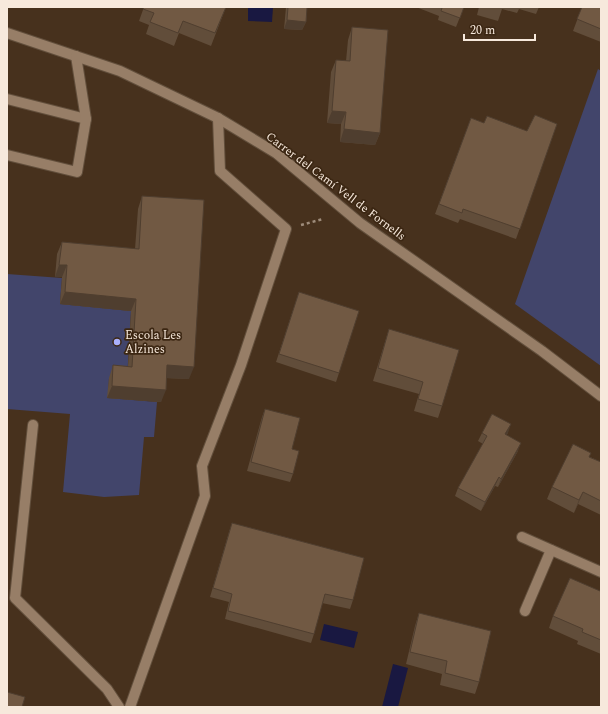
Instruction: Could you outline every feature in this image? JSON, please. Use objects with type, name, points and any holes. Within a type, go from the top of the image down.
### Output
[{"type":"street","name":"Carrer del Camí Vell de Fornells","points":[[7,33],[120,72],[218,118],[276,153],[360,224],[542,351],[601,396]]},
{"type":"street","points":[[7,155],[77,172],[86,119],[76,56]]},
{"type":"street","points":[[7,99],[86,119]]},
{"type":"street","points":[[130,707],[205,496],[202,466],[241,365],[286,229],[220,171],[218,118]]},
{"type":"street","points":[[33,425],[15,598],[107,689],[119,707]]},
{"type":"street","points":[[522,537],[601,572]]},
{"type":"street","points":[[525,611],[551,550]]},
{"type":"path","points":[[286,229],[323,219]]},
{"type":"shaded area","points":[[248,7],[273,7],[272,22],[248,21]]},
{"type":"shaded area","points":[[598,69],[601,71],[601,366],[515,304]]},
{"type":"shaded area","points":[[7,274],[62,278],[60,304],[131,311],[127,379],[109,378],[108,398],[157,402],[154,437],[144,437],[139,495],[104,497],[63,492],[70,414],[7,409]]},
{"type":"shaded area","points":[[324,624],[358,632],[354,648],[320,640]]},
{"type":"shaded area","points":[[393,664],[408,668],[398,707],[382,707]]},
{"type":"building","points":[[144,7],[226,7],[215,33],[183,21],[178,33],[150,22],[154,13],[143,9]]},
{"type":"building","points":[[288,7],[307,7],[306,22],[287,20]]},
{"type":"building","points":[[441,7],[464,7],[460,18],[441,11]]},
{"type":"building","points":[[582,7],[601,7],[601,29],[577,19]]},
{"type":"building","points":[[352,27],[388,30],[380,133],[344,129],[346,112],[332,111],[336,60],[350,61]]},
{"type":"building","points":[[535,115],[557,124],[520,229],[463,209],[462,213],[439,204],[471,118],[484,123],[487,116],[527,131]]},
{"type":"building","points":[[142,196],[204,200],[194,367],[167,365],[166,390],[112,386],[113,365],[132,367],[136,299],[65,292],[67,265],[59,265],[62,242],[139,249]]},
{"type":"building","points":[[299,292],[359,311],[339,373],[279,354]]},
{"type":"building","points":[[389,329],[459,350],[442,406],[418,399],[423,382],[378,368]]},
{"type":"building","points":[[265,409],[300,418],[292,449],[299,451],[293,474],[251,462]]},
{"type":"building","points":[[492,414],[511,424],[505,434],[521,443],[501,479],[499,477],[485,502],[458,488],[487,436],[482,433]]},
{"type":"building","points":[[573,444],[591,453],[589,457],[601,462],[601,501],[583,492],[579,500],[552,487]]},
{"type":"building","points":[[232,523],[364,558],[353,600],[325,594],[314,634],[228,611],[232,594],[213,588]]},
{"type":"building","points":[[570,578],[600,591],[601,589],[601,640],[582,632],[583,629],[553,616]]},
{"type":"building","points":[[419,613],[491,631],[479,682],[445,673],[447,661],[410,652]]},
{"type":"building","points":[[7,692],[25,697],[22,707],[7,707]]},
{"type":"place","name":"Escola Les Alzines","points":[[117,342]]}]
